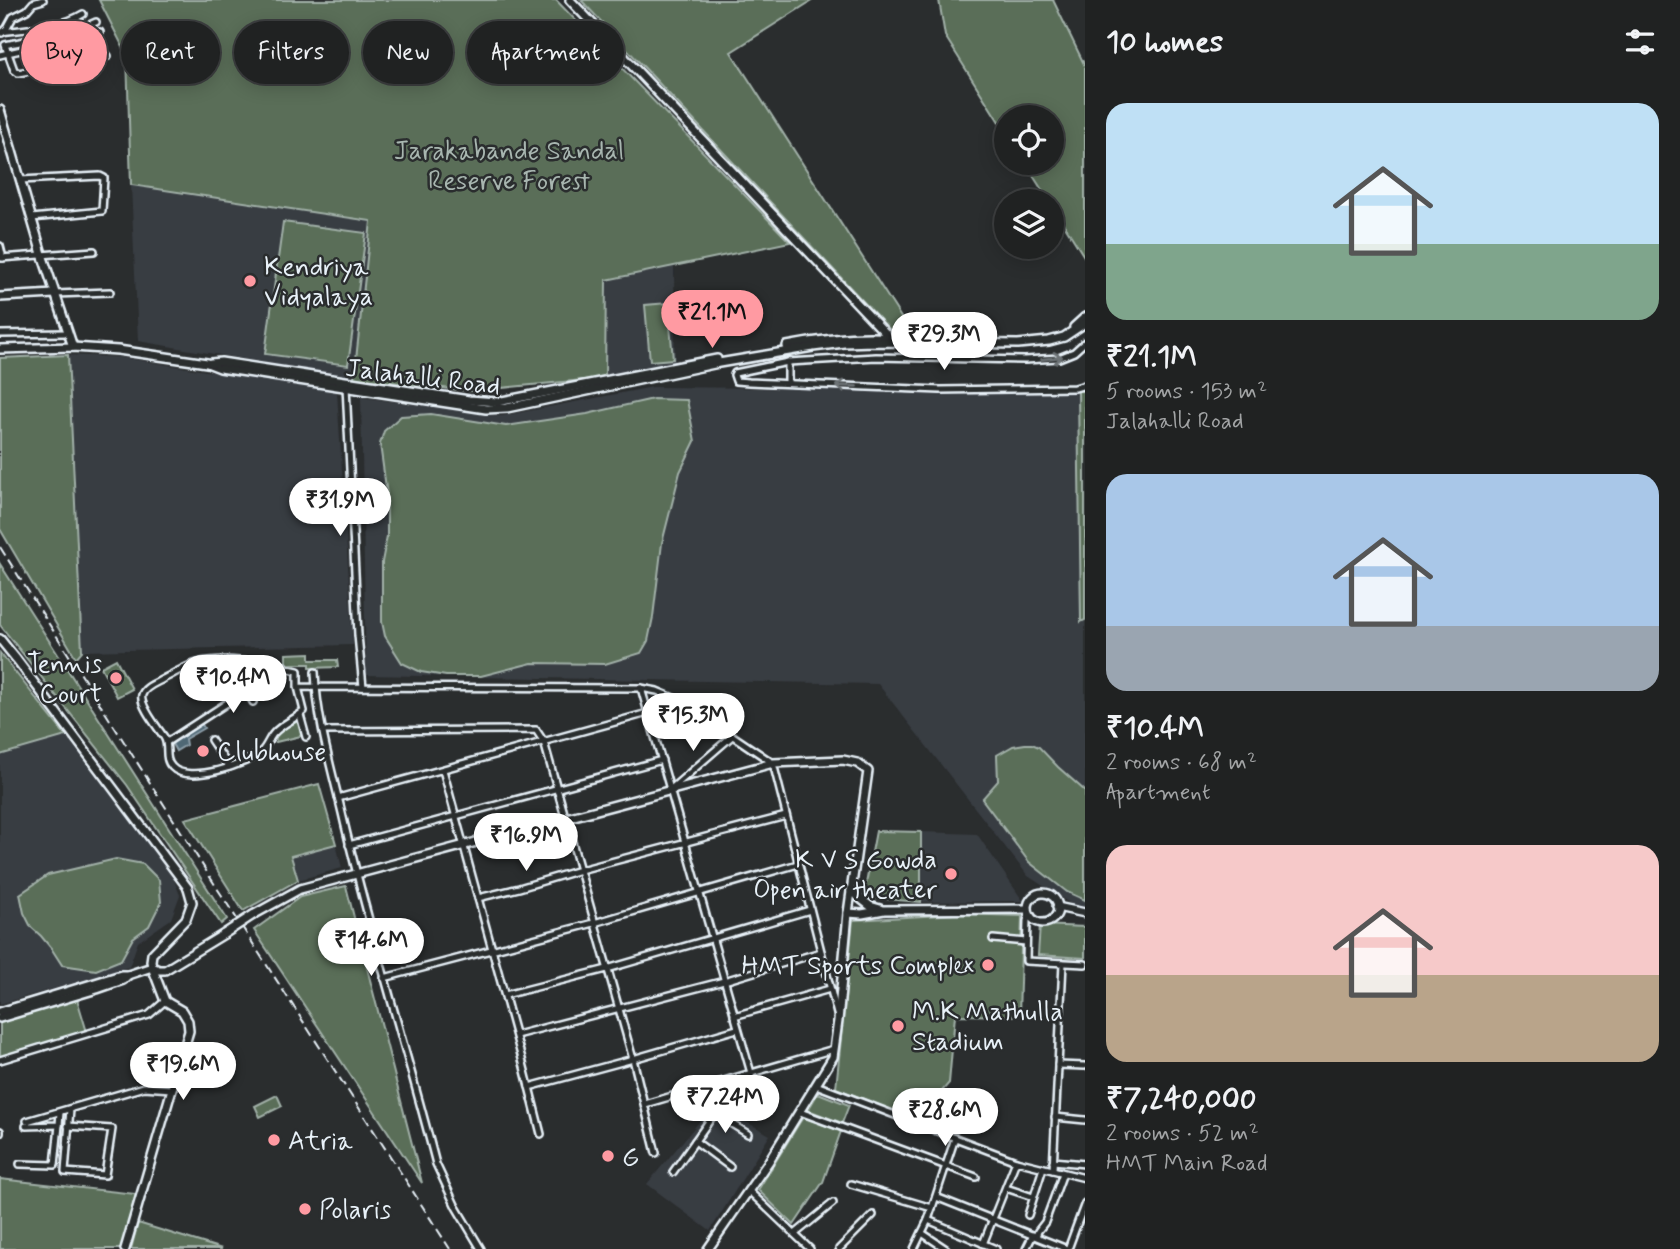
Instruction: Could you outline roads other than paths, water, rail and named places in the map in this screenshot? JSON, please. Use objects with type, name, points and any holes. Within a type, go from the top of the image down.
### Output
[{"type":"street","points":[[2,33],[13,17],[27,10],[33,3],[43,0]]},
{"type":"street","points":[[570,0],[891,340]]},
{"type":"street","points":[[2,33],[58,24],[83,14]]},
{"type":"street","points":[[21,42],[5,45],[14,70],[18,73],[108,56]]},
{"type":"street","points":[[0,55],[21,50]]},
{"type":"street","points":[[0,110],[3,129],[72,347]]},
{"type":"street","points":[[20,180],[104,178],[102,211],[32,218]]},
{"type":"street","points":[[0,246],[1,258],[94,251]]},
{"type":"street","points":[[0,297],[110,292]]},
{"type":"street","name":"Jalahalli Road","points":[[0,349],[72,347],[118,350],[486,409],[507,408],[547,396],[780,352],[844,343],[1049,339],[1062,334],[1085,317]]},
{"type":"street","name":"Jalahalli Road","points":[[891,340],[1018,344],[1064,337],[1085,323]]},
{"type":"street","points":[[0,334],[68,332]]},
{"type":"street","points":[[1085,342],[1074,352],[1059,358],[1025,360],[876,357],[788,362],[734,375],[736,381],[940,390],[1075,388],[1085,385]]},
{"type":"street","points":[[788,362],[788,383]]},
{"type":"street","points":[[346,385],[363,687]]},
{"type":"street","points":[[0,639],[188,888],[192,902],[186,919],[152,954],[152,967],[165,1001],[182,1011],[188,1021],[189,1031],[125,1249]]},
{"type":"street","points":[[229,661],[253,702]]},
{"type":"street","points":[[229,661],[284,666],[298,671],[298,687],[304,711],[273,733],[262,751],[241,764],[193,774],[176,771],[167,759],[167,742],[141,699],[143,692],[151,685],[195,664],[229,661]]},
{"type":"street","points":[[167,742],[284,666]]},
{"type":"street","points":[[315,672],[323,731],[356,874],[436,1164],[456,1207],[481,1249]]},
{"type":"street","points":[[298,687],[641,688],[681,701],[772,762],[838,1021]]},
{"type":"street","points":[[641,688],[751,1073],[752,1097],[717,1110],[673,1172]]},
{"type":"street","points":[[338,798],[648,713],[681,701]]},
{"type":"street","points":[[300,715],[306,737]]},
{"type":"street","points":[[323,731],[536,730],[544,742],[633,1059],[656,1153]]},
{"type":"street","points":[[671,789],[732,736]]},
{"type":"street","points":[[211,740],[229,767]]},
{"type":"street","points":[[349,845],[662,760]]},
{"type":"street","points":[[0,1012],[152,967],[165,970],[300,889],[772,762],[842,760],[857,763],[868,771],[848,913],[833,1057],[800,1112],[709,1249]]},
{"type":"street","points":[[443,770],[541,1134]]},
{"type":"street","points":[[478,898],[786,816]]},
{"type":"street","points":[[384,978],[594,923],[798,864]]},
{"type":"street","points":[[851,891],[870,906],[884,910]]},
{"type":"street","points":[[1028,911],[1036,921],[1046,923],[1055,917],[1055,899],[1041,894],[1030,901],[1028,911],[1026,961],[1085,964]]},
{"type":"street","points":[[1057,907],[1085,914]]},
{"type":"street","points":[[505,995],[607,969],[810,909]]},
{"type":"street","points":[[848,913],[862,914],[884,910],[1028,911]]},
{"type":"street","points":[[993,939],[1027,942]]},
{"type":"street","points":[[516,1035],[724,981],[821,952]]},
{"type":"street","points":[[1053,1170],[1063,963]]},
{"type":"street","points":[[0,1018],[124,980],[128,975]]},
{"type":"street","points":[[734,1016],[830,989]]},
{"type":"street","points":[[0,1060],[149,1015],[165,1001]]},
{"type":"street","points":[[529,1087],[737,1029]]},
{"type":"street","points":[[645,1104],[834,1049]]},
{"type":"street","points":[[1058,1065],[1085,1066]]},
{"type":"street","points":[[816,1085],[1016,1161],[1085,1178]]},
{"type":"street","points":[[59,1125],[26,1124],[145,1087],[172,1089]]},
{"type":"street","points":[[68,1126],[112,1129],[104,1175],[65,1172],[68,1126],[70,1109]]},
{"type":"street","points":[[20,1164],[55,1165],[60,1112]]},
{"type":"street","points":[[800,1112],[976,1177]]},
{"type":"street","points":[[715,1113],[748,1134]]},
{"type":"street","points":[[1055,1117],[1085,1119]]},
{"type":"street","points":[[914,1249],[928,1220],[956,1138]]},
{"type":"street","points":[[695,1141],[730,1167]]},
{"type":"street","points":[[984,1244],[1016,1161]]},
{"type":"street","points":[[1053,1161],[1085,1164]]},
{"type":"street","points":[[1028,1215],[1043,1168]]},
{"type":"street","points":[[1026,1249],[1045,1222],[1063,1173]]},
{"type":"street","points":[[851,1184],[932,1208]]},
{"type":"street","points":[[1006,1188],[1033,1198]]},
{"type":"street","points":[[748,1190],[810,1249]]},
{"type":"street","points":[[936,1196],[1068,1249],[1085,1203]]},
{"type":"street","points":[[795,1234],[834,1203]]},
{"type":"street","points":[[839,1249],[873,1215]]},
{"type":"street","points":[[928,1220],[996,1249]]},
{"type":"street","points":[[922,1233],[946,1249]]},
{"type":"water","points":[[201,723],[204,728],[185,739],[186,745],[176,751],[171,742]]},
{"type":"railway","points":[[0,547],[450,1249]]},
{"type":"place","name":"Kendriya Vidyalaya","points":[[250,281]]},
{"type":"place","name":"Tennis Court","points":[[116,678]]},
{"type":"place","name":"Clubhouse","points":[[203,751]]},
{"type":"place","name":"K V S Gowda Open air theater","points":[[951,874]]},
{"type":"place","name":"HMT Sports Complex","points":[[988,965]]},
{"type":"place","name":"M.K Mathulla Stadium","points":[[898,1026]]},
{"type":"place","name":"Atria","points":[[274,1140]]},
{"type":"place","name":"G","points":[[608,1156]]},
{"type":"place","name":"Polaris","points":[[305,1209]]},
{"type":"park label","name":"Jarakabande Sandal Reserve Forest","points":[[509,165]]}]
